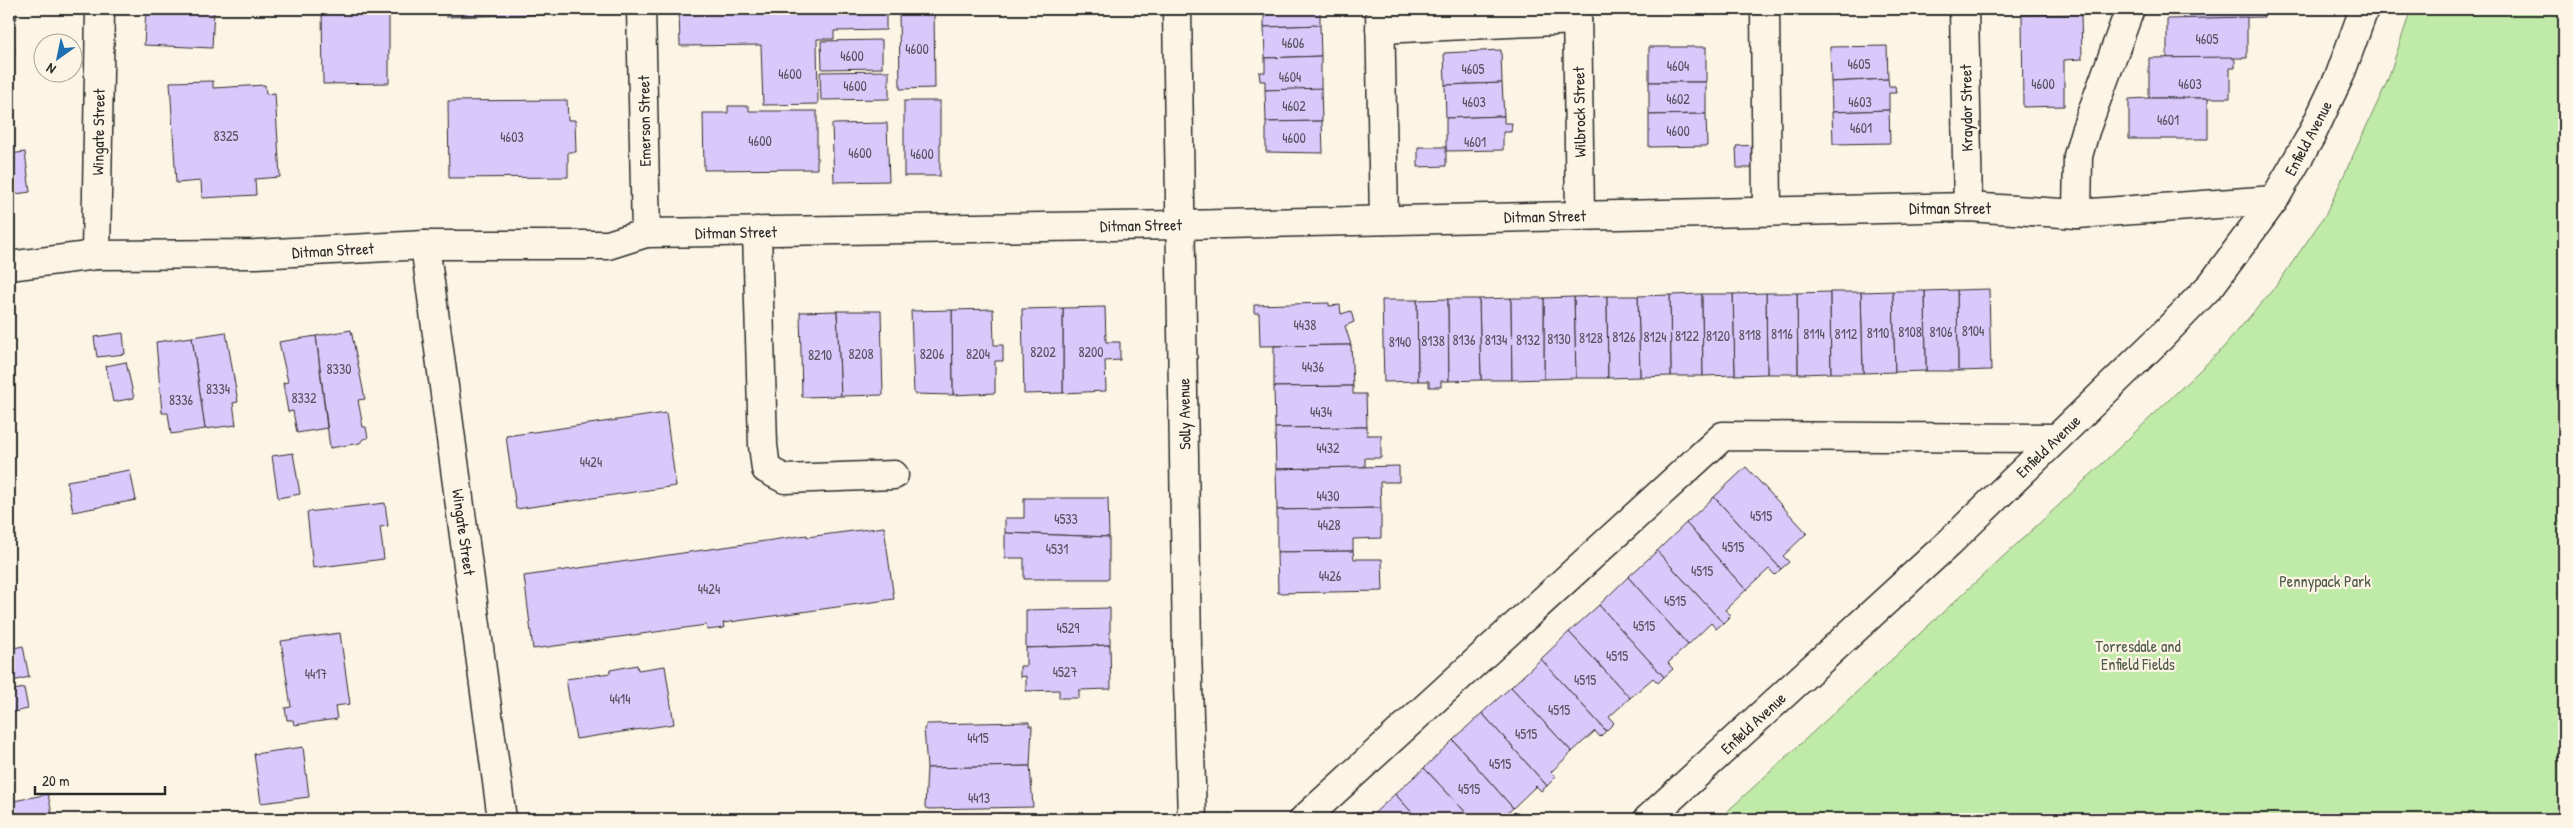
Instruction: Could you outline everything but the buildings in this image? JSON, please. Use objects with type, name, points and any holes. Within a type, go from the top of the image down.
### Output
[{"type":"street","name":"Wingate Street","points":[[96,255],[100,9]]},
{"type":"street","name":"Emerson Street","points":[[641,9],[646,233]]},
{"type":"street","name":"Solly Avenue","points":[[1177,9],[1187,648],[1192,819]]},
{"type":"street","points":[[1765,9],[1767,211]]},
{"type":"street","name":"Kraydor Street","points":[[1964,9],[1968,207]]},
{"type":"street","points":[[2077,214],[2078,156],[2130,9]]},
{"type":"street","name":"Enfield Avenue","points":[[1648,819],[1950,542],[2160,338],[2212,284],[2274,200],[2311,136],[2340,74],[2364,9]]},
{"type":"street","points":[[1384,220],[1380,19],[1577,14]]},
{"type":"street","name":"Wilbrock Street","points":[[1577,14],[1580,215]]},
{"type":"street","name":"Ditman Street","points":[[9,266],[96,255],[256,254],[425,245],[608,245],[646,233],[1181,225],[1968,207],[2077,214],[2274,200]]},
{"type":"street","points":[[757,231],[763,445],[766,468],[785,479],[894,475]]},
{"type":"street","name":"Wingate Street","points":[[425,245],[502,819]]},
{"type":"street","points":[[1304,819],[1723,436],[2057,438]]},
{"type":"green space","name":"Pennypack Park","points":[[2411,9],[2564,9],[2564,819],[1719,819],[2059,505],[2221,350],[2276,286],[2326,214],[2387,82]]},
{"type":"park label","name":"Torresdale and Enfield Fields","points":[[2138,655]]}]
